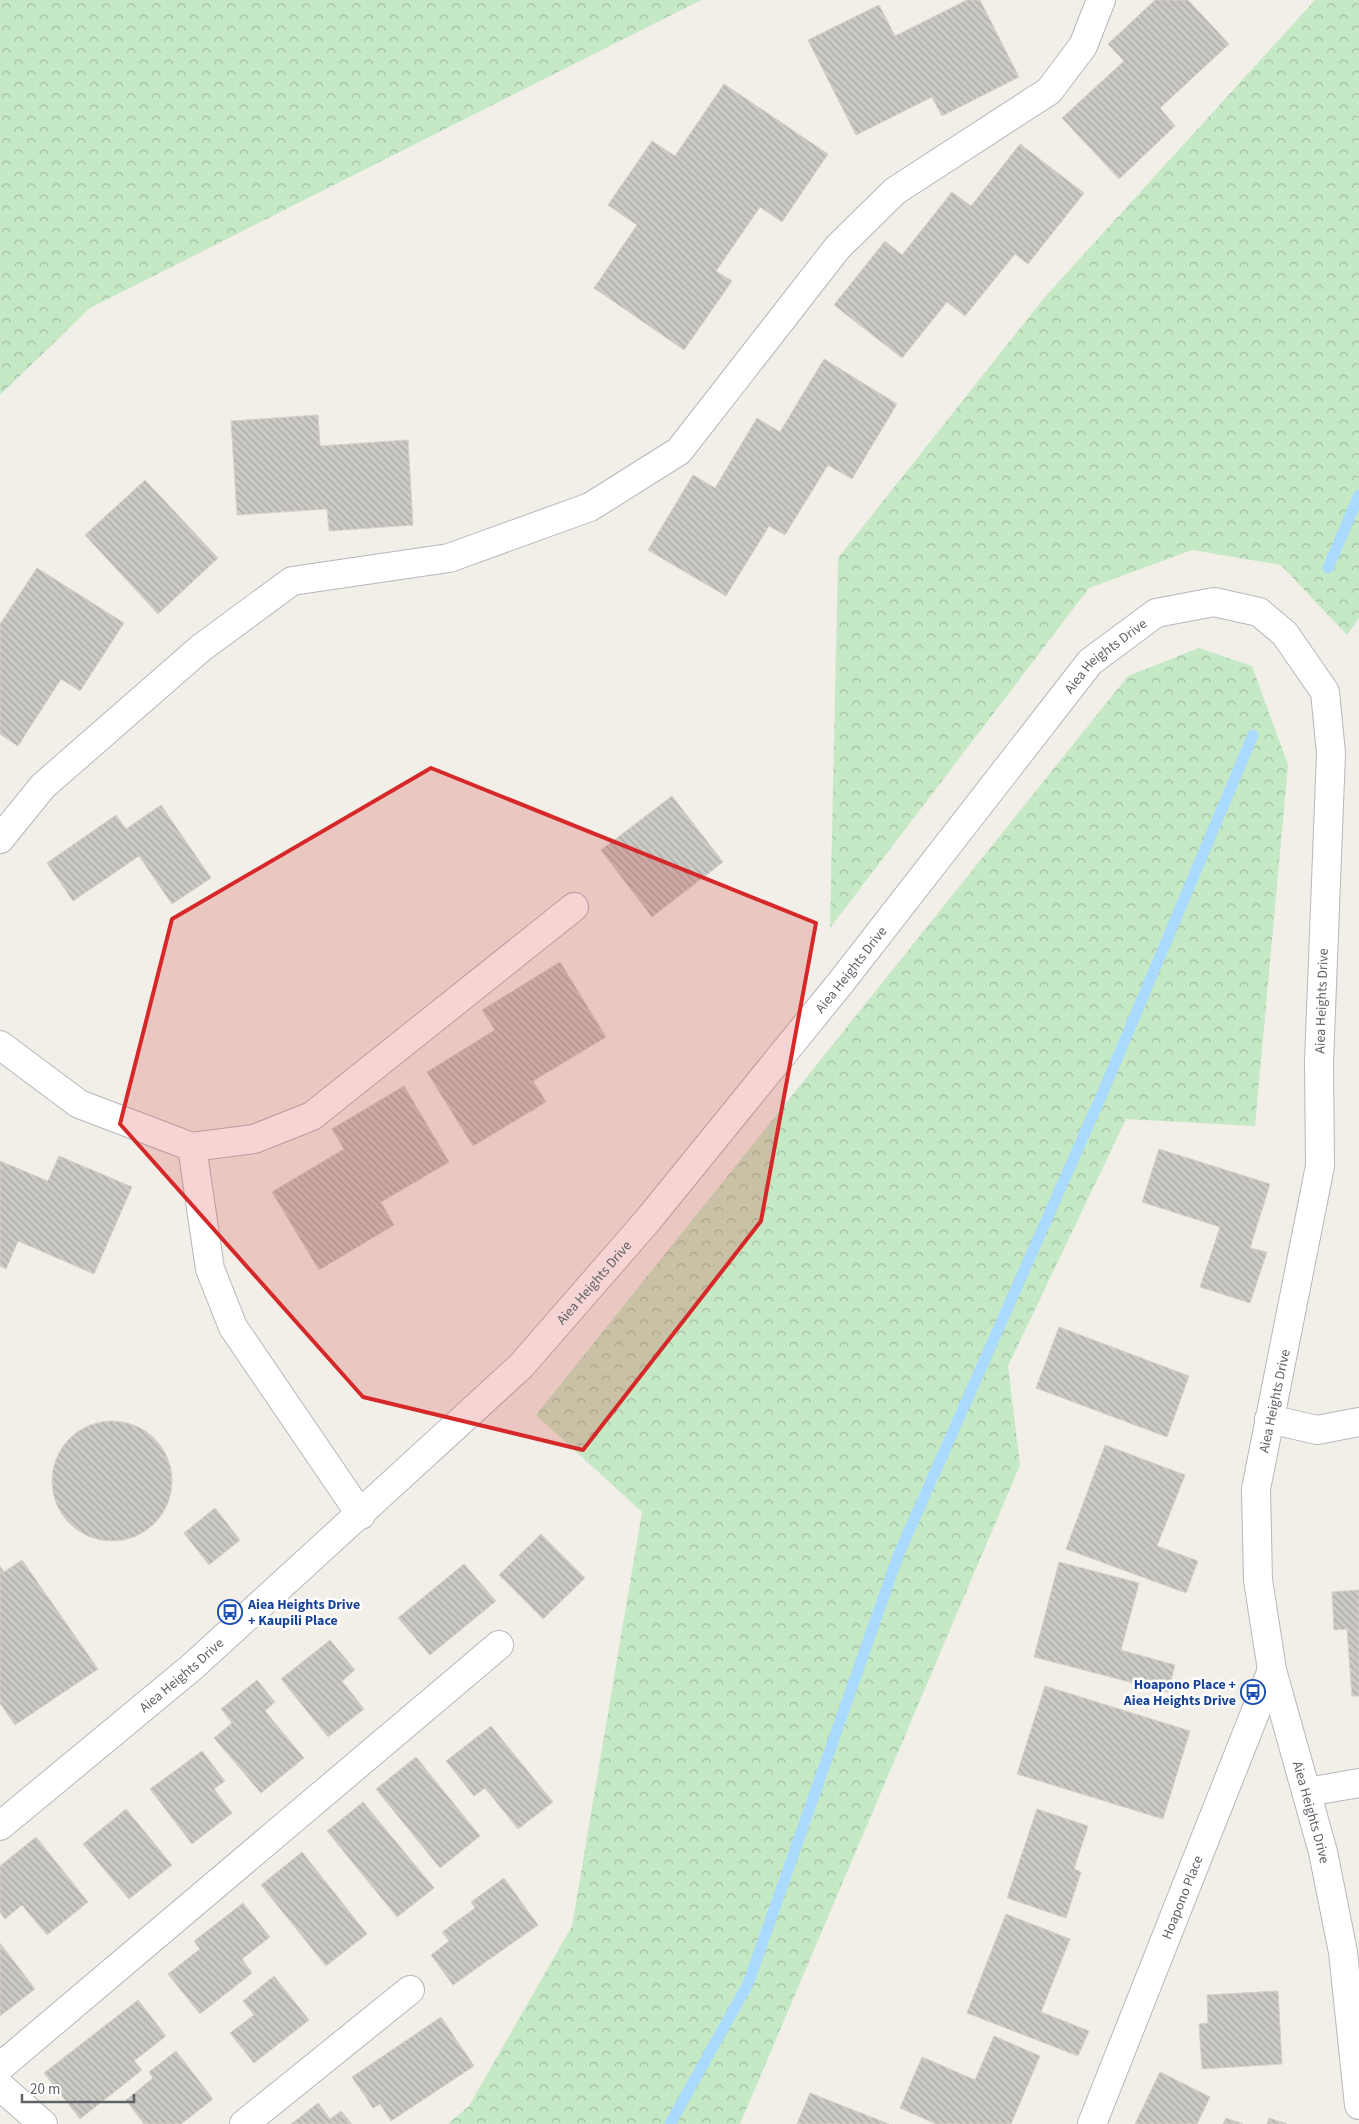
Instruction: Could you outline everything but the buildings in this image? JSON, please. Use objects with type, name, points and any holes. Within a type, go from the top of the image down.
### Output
[{"type":"street","points":[[0,839],[42,786],[201,648],[292,581],[449,558],[590,507],[679,451],[832,254],[850,234],[895,191],[1050,91],[1083,46],[1100,0]]},
{"type":"street","name":"Aiea Heights Drive","points":[[3,1816],[192,1667],[361,1515],[521,1366],[648,1220],[842,981],[1090,662],[1156,613],[1214,602],[1259,612],[1285,634],[1324,692],[1331,753],[1319,1062],[1320,1166],[1256,1489],[1258,1580],[1272,1670],[1323,1852],[1342,1952],[1359,2105]]},
{"type":"street","points":[[0,1045],[78,1104],[192,1146],[254,1139],[312,1116],[574,907]]},
{"type":"street","points":[[192,1146],[210,1269],[234,1327],[361,1515]]},
{"type":"street","points":[[1269,1418],[1317,1430],[1359,1422]]},
{"type":"street","points":[[0,2067],[499,1645]]},
{"type":"street","name":"Hoapono Place","points":[[1092,2124],[1272,1670]]},
{"type":"street","points":[[1307,1792],[1359,1783]]},
{"type":"street","points":[[244,2124],[410,1990]]},
{"type":"street","points":[[0,2086],[43,2124]]},
{"type":"highlighted area","points":[[431,768],[816,923],[761,1221],[583,1450],[363,1397],[120,1124],[172,919]]},
{"type":"green space","points":[[0,0],[701,0],[90,308],[0,395]]},
{"type":"green space","points":[[1315,0],[1359,0],[1359,618],[1347,635],[1281,565],[1192,550],[1089,588],[830,928],[838,558],[1044,298]]},
{"type":"green space","points":[[1199,648],[1252,666],[1288,765],[1255,1126],[1126,1119],[1008,1366],[1020,1465],[740,2124],[448,2124],[469,2106],[572,1926],[642,1512],[536,1415],[1128,676]]},
{"type":"waterway","points":[[1328,568],[1359,495]]},
{"type":"waterway","points":[[670,2124],[748,1984],[898,1556],[1103,1092],[1253,735]]},
{"type":"place","name":"Aiea Heights Drive + Kaupili Place","points":[[230,1612]]},
{"type":"place","name":"Hoapono Place + Aiea Heights Drive","points":[[1253,1692]]}]
